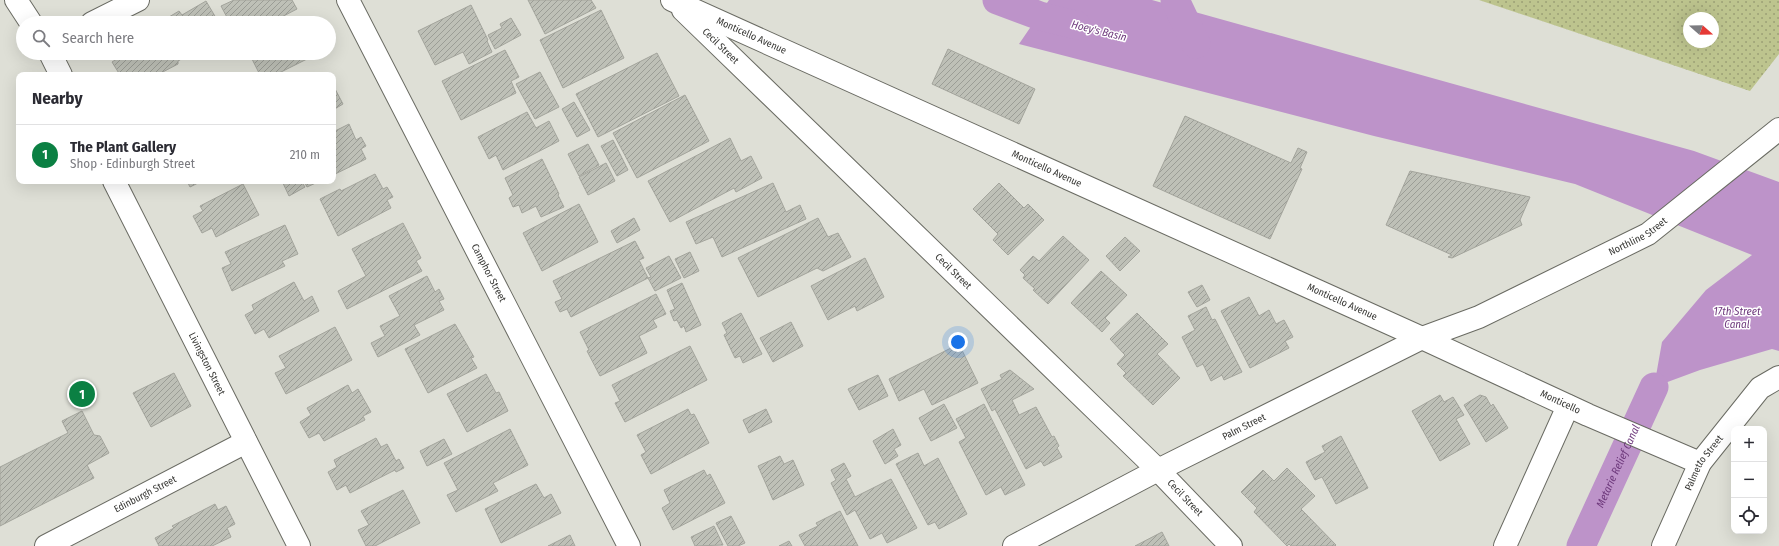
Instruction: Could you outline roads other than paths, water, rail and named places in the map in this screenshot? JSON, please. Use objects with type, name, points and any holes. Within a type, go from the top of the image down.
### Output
[{"type":"street","points":[[16,0],[26,16]]},
{"type":"street","points":[[106,16],[138,0]]},
{"type":"street","name":"Camphor Street","points":[[348,0],[629,546]]},
{"type":"street","name":"Monticello Avenue","points":[[672,0],[1422,338]]},
{"type":"street","name":"Cecil Street","points":[[672,0],[1158,470],[1231,546]]},
{"type":"street","points":[[54,60],[60,72]]},
{"type":"street","name":"Northline Street","points":[[1479,316],[1648,234],[1779,129]]},
{"type":"street","name":"Livingston Street","points":[[116,184],[299,546]]},
{"type":"street","name":"Palm Street","points":[[1014,546],[1158,470],[1422,338],[1479,316]]},
{"type":"street","name":"Monticello","points":[[1422,338],[1588,415],[1700,463]]},
{"type":"street","name":"Palmetto Street","points":[[1663,546],[1700,463],[1769,392],[1779,377]]},
{"type":"street","points":[[1505,546],[1568,406]]},
{"type":"street","name":"Edinburgh Street","points":[[46,546],[246,442]]},
{"type":"water","name":"17th Street Canal","points":[[1049,0],[1152,0],[1694,151],[1779,182],[1779,351],[1772,349],[1700,370],[1654,387],[1662,342],[1706,290],[1752,255],[1575,184],[1374,136],[1019,44]]},
{"type":"waterway","name":"Hoey's Basin","points":[[997,0],[1040,16],[1076,25]]},
{"type":"waterway","points":[[1175,0],[1196,44]]},
{"type":"waterway","name":"Metarie Relief Canal","points":[[1581,546],[1654,387]]},
{"type":"place","name":"The Plant Gallery","points":[[82,394]]}]
